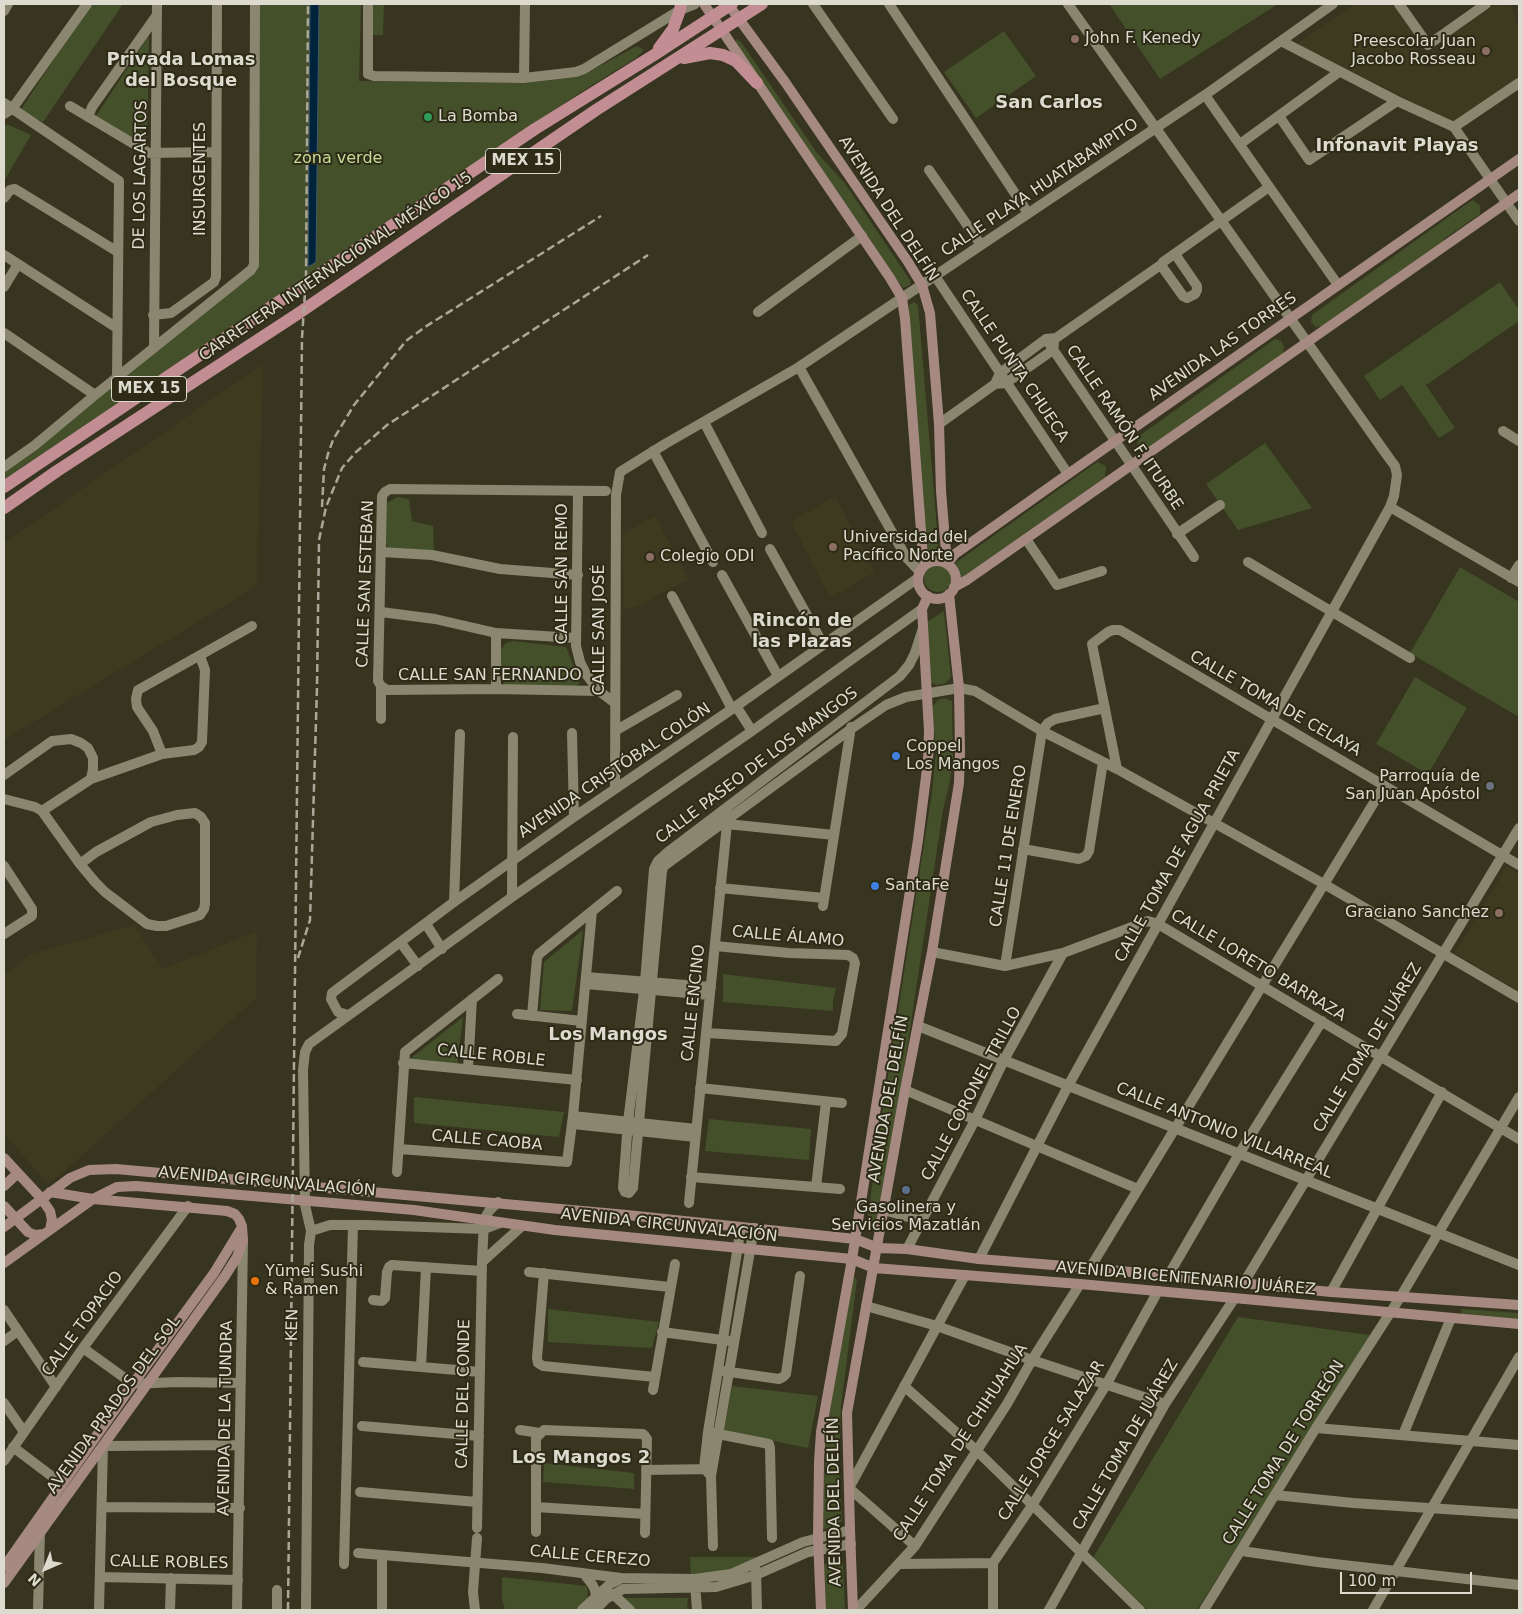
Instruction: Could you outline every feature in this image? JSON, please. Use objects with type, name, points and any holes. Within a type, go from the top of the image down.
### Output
[{"type":"main road","name":"CARRETERA INTERNACIONAL MÉXICO 15","points":[[4,487],[535,129],[654,55],[730,4]]},
{"type":"main road","name":"CARRETERA INTERNACIONAL MÉXICO 15","points":[[4,508],[57,471],[326,295],[596,110],[762,4]]},
{"type":"main road","points":[[654,55],[673,29],[680,7]]},
{"type":"main road","points":[[679,58],[710,54],[723,55],[736,61],[757,82]]},
{"type":"street","points":[[4,11],[8,4]]},
{"type":"street","points":[[87,4],[6,109],[119,181],[117,377]]},
{"type":"street","name":"INSURGENTES","points":[[153,315],[171,313],[214,282],[216,277],[217,4]]},
{"type":"street","points":[[4,467],[251,270],[254,265],[255,4]]},
{"type":"street","points":[[368,4],[368,74],[374,76],[524,78],[576,72],[584,69],[680,7],[695,4]]},
{"type":"street","points":[[524,78],[525,4]]},
{"type":"street","points":[[704,4],[902,298],[923,557],[921,590],[928,596],[937,599],[1132,466],[1519,194]]},
{"type":"street","points":[[730,4],[739,18]]},
{"type":"street","points":[[813,4],[893,119]]},
{"type":"street","points":[[889,4],[1028,213]]},
{"type":"street","points":[[1068,4],[1308,343]]},
{"type":"street","name":"CALLE PLAYA HUATABAMPITO","points":[[620,472],[629,464],[799,367],[1205,95],[1333,4]]},
{"type":"street","points":[[1399,4],[1428,45],[1486,4]]},
{"type":"street","points":[[88,117],[92,107],[158,9]]},
{"type":"street","name":"DE LOS LAGARTOS","points":[[154,348],[158,9]]},
{"type":"street","name":"AVENIDA DEL DELFÍN","points":[[739,18],[811,120],[922,285],[930,314],[939,424],[945,563]]},
{"type":"street","points":[[1281,41],[1397,101],[1454,127],[1519,221]]},
{"type":"street","points":[[1240,144],[1339,72]]},
{"type":"street","points":[[1454,127],[1519,83]]},
{"type":"street","points":[[1205,95],[1338,285]]},
{"type":"street","points":[[1278,116],[1309,160],[1397,101]]},
{"type":"street","points":[[70,106],[149,153],[216,152]]},
{"type":"street","name":"AVENIDA LAS TORRES","points":[[945,563],[1068,474],[1519,159]]},
{"type":"street","points":[[929,170],[982,245]]},
{"type":"street","points":[[939,424],[995,384],[1000,373],[1136,282],[1269,187]]},
{"type":"street","points":[[4,198],[12,188],[118,252]]},
{"type":"street","points":[[758,312],[862,236]]},
{"type":"street","points":[[1162,264],[1183,296],[1186,298],[1195,294],[1197,286],[1175,254]]},
{"type":"street","points":[[4,255],[118,328]]},
{"type":"street","points":[[4,287],[18,264]]},
{"type":"street","name":"CALLE PUNTA CHUECA","points":[[935,276],[1068,474]]},
{"type":"street","points":[[4,333],[95,395]]},
{"type":"street","name":"CALLE RAMÓN F. ITURBE","points":[[1051,338],[1053,350],[1194,557]]},
{"type":"street","name":"CALLE TOMA DE AGUA PRIETA","points":[[979,1259],[1068,1086],[1390,507],[1394,496],[1397,476],[1395,466],[1308,343]]},
{"type":"street","points":[[995,384],[1006,383],[1053,350]]},
{"type":"street","points":[[799,367],[906,557],[921,572]]},
{"type":"street","points":[[704,422],[762,532]]},
{"type":"street","points":[[1502,431],[1519,440]]},
{"type":"street","points":[[653,451],[712,562]]},
{"type":"street","name":"CALLE SAN JOSÉ","points":[[615,789],[616,495],[620,472]]},
{"type":"street","name":"CALLE SAN ESTEBAN","points":[[381,719],[381,686],[378,681],[381,612],[382,496],[385,492],[390,489],[606,491]]},
{"type":"street","name":"CALLE SAN REMO","points":[[578,492],[576,646],[580,662],[599,692],[615,703]]},
{"type":"street","points":[[1177,534],[1220,506]]},
{"type":"street","points":[[1390,507],[1515,580],[1519,565]]},
{"type":"street","points":[[1026,539],[1057,585],[1102,571]]},
{"type":"street","points":[[770,549],[824,644]]},
{"type":"street","points":[[382,552],[432,554],[500,569],[578,575]]},
{"type":"street","points":[[921,572],[935,561],[945,563],[954,572],[955,582],[951,590]]},
{"type":"street","points":[[1248,562],[1410,658]]},
{"type":"street","name":"AVENIDA CRISTÓBAL COLÓN","points":[[348,1015],[338,1012],[331,999],[332,993],[512,860],[734,708],[921,572]]},
{"type":"street","points":[[722,575],[778,676]]},
{"type":"street","name":"AVENIDA DEL DELFÍN","points":[[855,1610],[850,1530],[847,1413],[905,1090],[932,952],[958,783],[960,752],[959,688],[951,590]]},
{"type":"street","points":[[672,596],[725,696],[752,731]]},
{"type":"street","name":"AVENIDA DEL DELFÍN","points":[[821,1610],[818,1538],[821,1432],[852,1260],[918,840],[928,761],[928,694],[922,609],[928,596]]},
{"type":"street","points":[[348,1015],[922,609]]},
{"type":"street","points":[[381,612],[435,619],[496,633],[575,638]]},
{"type":"street","points":[[162,754],[153,731],[137,707],[138,690],[252,626]]},
{"type":"street","name":"CALLE PASEO DE LOS MANGOS","points":[[648,986],[654,869],[658,861],[900,676],[909,665],[915,653],[923,628]]},
{"type":"street","name":"CALLE TOMA DE CELAYA","points":[[1105,708],[1092,644],[1108,632],[1120,630],[1519,866]]},
{"type":"street","points":[[496,633],[496,689]]},
{"type":"street","points":[[42,811],[91,779],[162,754],[194,750],[199,747],[202,742],[205,670],[200,656]]},
{"type":"street","name":"CALLE SAN FERNANDO","points":[[381,686],[387,690],[496,689],[599,692]]},
{"type":"street","points":[[959,688],[975,691],[1042,731],[1214,822],[1519,998]]},
{"type":"street","name":"CALLE PASEO DE LOS MANGOS","points":[[633,1126],[633,1188],[628,1193],[623,1188],[633,1126],[648,986],[664,866],[886,705],[906,697],[959,688]]},
{"type":"street","points":[[615,731],[677,695]]},
{"type":"street","points":[[1042,731],[1055,719],[1105,708],[1117,769]]},
{"type":"street","points":[[720,888],[824,902],[851,729],[849,716]]},
{"type":"street","name":"CALLE 11 DE ENERO","points":[[1005,966],[1042,731]]},
{"type":"street","points":[[572,733],[574,816]]},
{"type":"street","points":[[454,902],[460,734]]},
{"type":"street","points":[[512,898],[513,738]]},
{"type":"street","points":[[4,775],[52,741],[71,739],[88,748],[93,758],[91,779]]},
{"type":"street","points":[[1022,849],[1079,859],[1086,856],[1089,851],[1103,762]]},
{"type":"street","points":[[1090,1268],[1384,786]]},
{"type":"street","points":[[4,799],[35,807],[42,811],[80,864],[105,892],[147,924],[166,926],[200,914],[204,909],[205,823],[195,813],[177,814],[151,822],[96,852],[80,864]]},
{"type":"street","name":"CALLE ENCINO","points":[[689,1203],[728,806]]},
{"type":"street","points":[[727,821],[834,835]]},
{"type":"street","name":"CALLE TOMA DE JUÁREZ","points":[[1243,1284],[1519,828]]},
{"type":"street","points":[[4,866],[32,909],[32,916],[4,934]]},
{"type":"street","points":[[532,1016],[537,958],[539,954],[617,892]]},
{"type":"street","points":[[592,911],[573,1120],[696,1133]]},
{"type":"street","name":"CALLE LORETO BARRAZA","points":[[932,952],[1005,966],[1064,952],[1148,921],[1158,924],[1519,1139]]},
{"type":"street","points":[[426,924],[442,949]]},
{"type":"street","points":[[401,943],[418,966]]},
{"type":"street","name":"CALLE ÁLAMO","points":[[707,1033],[836,1041],[842,1034],[855,963],[848,955],[789,953],[715,946]]},
{"type":"street","name":"CALLE CORONEL TRILLO","points":[[907,1249],[975,1120],[1004,1060],[1064,952]]},
{"type":"street","points":[[398,1172],[405,1052],[498,979]]},
{"type":"street","points":[[586,980],[710,991]]},
{"type":"street","points":[[468,1069],[472,999]]},
{"type":"street","points":[[518,1014],[582,1020]]},
{"type":"street","name":"KEN","points":[[306,1610],[309,1245],[311,1231],[305,1205],[303,1070],[305,1052],[309,1044],[348,1015]]},
{"type":"street","points":[[1168,1276],[1239,1154],[1322,1021]]},
{"type":"street","name":"CALLE ANTONIO VILLARREAL","points":[[918,1026],[1519,1264]]},
{"type":"street","name":"CALLE ROBLE","points":[[403,1063],[576,1080]]},
{"type":"street","points":[[700,1088],[842,1104]]},
{"type":"street","points":[[905,1090],[1138,1189]]},
{"type":"street","points":[[1331,1292],[1442,1092]]},
{"type":"street","points":[[1401,1296],[1519,1097]]},
{"type":"street","points":[[816,1187],[826,1102]]},
{"type":"street","name":"CALLE CAOBA","points":[[400,1149],[476,1153],[567,1162],[573,1120]]},
{"type":"street","points":[[4,1158],[41,1198],[50,1211],[52,1220],[47,1232],[35,1235],[28,1232],[4,1206]]},
{"type":"street","name":"AVENIDA CIRCUNVALACIÓN","points":[[4,1226],[70,1178],[89,1170],[116,1169],[498,1202],[855,1239]]},
{"type":"street","points":[[4,1186],[17,1174]]},
{"type":"street","points":[[692,1177],[840,1189]]},
{"type":"street","points":[[134,1186],[130,1194],[135,1202]]},
{"type":"street","name":"AVENIDA CIRCUNVALACIÓN","points":[[4,1263],[94,1199],[116,1187],[134,1186],[414,1210],[484,1225],[500,1222],[522,1226],[852,1260]]},
{"type":"street","points":[[50,1192],[94,1199],[227,1210],[235,1214],[242,1226]]},
{"type":"street","points":[[482,1266],[484,1225],[489,1211],[498,1202]]},
{"type":"street","name":"CALLE TOPACIO","points":[[4,1461],[83,1348],[188,1206]]},
{"type":"street","points":[[884,1210],[922,1221]]},
{"type":"street","points":[[311,1231],[330,1225],[484,1225]]},
{"type":"street","points":[[344,1564],[353,1225]]},
{"type":"street","name":"AVENIDA DE LA TUNDRA","points":[[237,1610],[240,1508],[242,1226]]},
{"type":"street","name":"AVENIDA PRADOS DEL SOL","points":[[4,1567],[214,1273],[242,1226]]},
{"type":"street","points":[[373,1300],[382,1301],[386,1298],[387,1272],[392,1265],[426,1267],[482,1266],[522,1226]]},
{"type":"street","points":[[740,1275],[737,1247],[741,1227]]},
{"type":"street","points":[[713,1546],[709,1471],[713,1433],[740,1275],[750,1248],[754,1228]]},
{"type":"street","name":"AVENIDA BICENTENARIO JUÁREZ","points":[[855,1239],[878,1248],[907,1249],[979,1259],[1331,1292],[1519,1305]]},
{"type":"street","name":"AVENIDA PRADOS DEL SOL","points":[[4,1583],[225,1276],[237,1257],[243,1240]]},
{"type":"street","name":"AVENIDA BICENTENARIO JUÁREZ","points":[[852,1260],[874,1268],[1080,1284],[1519,1324]]},
{"type":"street","points":[[653,1390],[675,1264]]},
{"type":"street","name":"CALLE DEL CONDE","points":[[476,1610],[473,1592],[477,1533],[482,1266]]},
{"type":"street","points":[[421,1367],[426,1267]]},
{"type":"street","points":[[529,1272],[670,1287]]},
{"type":"street","points":[[544,1273],[538,1363],[542,1366],[655,1377]]},
{"type":"street","points":[[915,1546],[849,1488],[965,1275]]},
{"type":"street","points":[[724,1371],[779,1379],[786,1374],[800,1276]]},
{"type":"street","name":"CALLE TOMA DE CHIHUAHUA","points":[[855,1610],[915,1546],[1007,1404],[1032,1360],[1080,1284]]},
{"type":"street","name":"CALLE JORGE SALAZAR","points":[[993,1563],[1033,1504],[1106,1385],[1158,1292]]},
{"type":"street","name":"CALLE TOMA DE TORREÓN","points":[[1204,1610],[1316,1428],[1401,1296]]},
{"type":"street","name":"CALLE TOMA DE JUÁREZ","points":[[1049,1610],[1165,1404],[1234,1299]]},
{"type":"street","points":[[866,1306],[937,1326],[1165,1404]]},
{"type":"street","points":[[4,1310],[56,1386]]},
{"type":"street","points":[[1403,1435],[1451,1318]]},
{"type":"street","points":[[4,1340],[18,1331]]},
{"type":"street","points":[[662,1332],[728,1341]]},
{"type":"street","points":[[83,1348],[133,1384],[241,1382]]},
{"type":"street","points":[[1373,1610],[1519,1358]]},
{"type":"street","points":[[363,1362],[480,1372]]},
{"type":"street","points":[[904,1386],[1033,1504],[1140,1610]]},
{"type":"street","points":[[4,1403],[24,1432]]},
{"type":"street","points":[[362,1426],[479,1436]]},
{"type":"street","points":[[1316,1428],[1519,1445]]},
{"type":"street","points":[[520,1430],[540,1433]]},
{"type":"street","points":[[536,1532],[536,1438],[544,1430],[643,1434],[646,1439],[646,1533]]},
{"type":"street","points":[[713,1433],[769,1444],[772,1538]]},
{"type":"street","points":[[95,1438],[103,1446],[239,1445]]},
{"type":"street","points":[[99,1610],[103,1446]]},
{"type":"street","points":[[14,1447],[62,1484]]},
{"type":"street","points":[[646,1470],[709,1471]]},
{"type":"street","points":[[360,1492],[477,1502]]},
{"type":"street","points":[[1275,1495],[1353,1503],[1519,1514]]},
{"type":"street","points":[[102,1507],[240,1508]]},
{"type":"street","points":[[536,1508],[645,1514]]},
{"type":"street","points":[[38,1610],[41,1514]]},
{"type":"street","name":"AVENIDA DEL DELFÍN","points":[[818,1538],[850,1530]]},
{"type":"street","name":"CALLE CEREZO","points":[[696,1584],[730,1574],[790,1547],[818,1538]]},
{"type":"street","name":"AVENIDA DEL DELFÍN","points":[[818,1550],[851,1544]]},
{"type":"street","name":"CALLE CEREZO","points":[[358,1553],[474,1562],[584,1574],[622,1584],[696,1584],[716,1587],[756,1575],[793,1558],[818,1550]]},
{"type":"street","points":[[1242,1551],[1395,1572],[1519,1585]]},
{"type":"street","points":[[382,1555],[382,1610]]},
{"type":"street","points":[[900,1564],[993,1563],[993,1610]]},
{"type":"street","points":[[755,1564],[757,1610]]},
{"type":"street","points":[[584,1574],[592,1584],[596,1596]]},
{"type":"street","name":"CALLE ROBLES","points":[[100,1577],[238,1580]]},
{"type":"street","points":[[170,1610],[171,1578]]},
{"type":"street","points":[[582,1610],[610,1584],[622,1584]]},
{"type":"street","points":[[595,1610],[622,1584]]},
{"type":"street","points":[[696,1584],[697,1610]]},
{"type":"street","points":[[276,1610],[277,1590]]},
{"type":"street","points":[[612,1594],[630,1610]]},
{"type":"shaded area","points":[[1354,4],[1393,4],[1419,41],[1412,46],[1429,68],[1460,46],[1453,34],[1495,4],[1510,4],[1519,28],[1519,78],[1455,123],[1297,44]]},
{"type":"shaded area","points":[[263,364],[257,586],[4,740],[4,543]]},
{"type":"shaded area","name":"Universidad del Pacífico Norte","points":[[835,496],[875,572],[830,598],[791,522]]},
{"type":"shaded area","name":"Colegio ODI","points":[[655,516],[689,579],[636,607],[622,610],[624,597],[622,534]]},
{"type":"shaded area","name":"Graciano Sanchez","points":[[1507,866],[1519,874],[1519,992],[1455,953]]},
{"type":"shaded area","points":[[134,925],[163,969],[257,931],[256,998],[65,1171],[48,1184],[4,1134],[4,975],[31,954]]},
{"type":"green space","points":[[90,4],[123,4],[43,122],[20,111]]},
{"type":"green space","name":"zona verde","points":[[257,4],[361,4],[359,81],[527,83],[579,77],[637,46],[644,50],[636,58],[586,89],[4,481],[4,468],[257,271]]},
{"type":"green space","points":[[370,4],[384,4],[383,35],[370,35]]},
{"type":"green space","points":[[1109,4],[1278,4],[1160,79]]},
{"type":"green space","points":[[1004,31],[1036,76],[976,118],[944,72]]},
{"type":"green space","points":[[149,35],[147,150],[94,119]]},
{"type":"green space","points":[[736,39],[741,42],[817,153],[844,182],[910,280],[910,285],[903,288],[880,257],[736,44]]},
{"type":"green space","points":[[7,124],[31,135],[4,181],[4,127]]},
{"type":"green space","points":[[1473,200],[1480,206],[1480,214],[1444,239],[1442,244],[1327,325],[1316,327],[1311,322],[1312,315]]},
{"type":"green space","points":[[1500,282],[1519,310],[1519,321],[1426,385],[1455,428],[1439,438],[1402,385],[1380,400],[1364,376]]},
{"type":"green space","points":[[914,302],[918,305],[939,552],[936,558],[930,556],[928,551],[921,483],[908,315],[909,305]]},
{"type":"green space","points":[[1275,339],[1281,341],[1284,346],[1283,355],[1144,453],[1140,451],[1137,446],[1139,436]]},
{"type":"green space","points":[[1265,443],[1312,508],[1238,530],[1206,484]]},
{"type":"green space","points":[[1097,462],[1106,466],[1105,477],[962,578],[956,574],[954,564]]},
{"type":"green space","points":[[398,497],[409,499],[412,521],[433,526],[434,551],[388,547],[384,541],[385,504]]},
{"type":"green space","points":[[938,564],[948,568],[952,578],[948,588],[938,592],[928,588],[924,578],[928,568]]},
{"type":"green space","points":[[1460,567],[1519,602],[1519,717],[1410,653]]},
{"type":"green space","points":[[944,611],[951,677],[946,683],[937,685],[930,682],[927,622]]},
{"type":"green space","points":[[513,641],[566,647],[580,682],[576,687],[508,690],[501,677],[500,651],[506,643]]},
{"type":"green space","points":[[1415,677],[1467,708],[1428,774],[1376,744]]},
{"type":"green space","points":[[944,698],[952,701],[953,758],[949,786],[943,810],[906,1056],[877,1224],[873,1222],[867,1223],[932,793],[936,753],[932,707],[938,700]]},
{"type":"green space","points":[[583,930],[572,1011],[540,1010],[544,962]]},
{"type":"green space","points":[[723,974],[836,988],[833,1011],[723,1002]]},
{"type":"green space","points":[[463,1017],[457,1065],[406,1062]]},
{"type":"green space","points":[[414,1097],[564,1112],[559,1137],[414,1123]]},
{"type":"green space","points":[[709,1119],[811,1129],[809,1160],[705,1151]]},
{"type":"green space","points":[[852,1275],[857,1280],[841,1406],[839,1465],[842,1521],[832,1528],[822,1529],[826,1434]]},
{"type":"green space","points":[[548,1309],[659,1322],[652,1348],[548,1342]]},
{"type":"green space","points":[[1461,1309],[1519,1313],[1519,1320],[1461,1314]]},
{"type":"green space","points":[[1238,1317],[1370,1335],[1197,1610],[1148,1610],[1093,1558]]},
{"type":"green space","points":[[732,1386],[818,1396],[808,1448],[724,1431]]},
{"type":"green space","points":[[544,1463],[634,1473],[634,1489],[543,1482]]},
{"type":"green space","points":[[690,1557],[761,1557],[717,1576],[691,1577]]},
{"type":"green space","points":[[843,1562],[845,1610],[826,1610],[824,1564]]},
{"type":"green space","points":[[502,1577],[587,1586],[588,1600],[578,1610],[505,1610],[502,1599]]},
{"type":"green space","points":[[623,1598],[688,1598],[687,1610],[635,1610]]},
{"type":"water","points":[[310,4],[319,4],[316,262],[308,267]]},
{"type":"railway","points":[[288,1610],[302,338],[306,277],[308,4]]},
{"type":"railway","points":[[322,507],[324,469],[333,440],[354,405],[406,341],[425,327],[601,216]]},
{"type":"railway","points":[[298,958],[310,920],[319,540],[326,507],[342,468],[356,452],[387,425],[648,255]]},
{"type":"place","name":"John F. Kenedy","points":[[1075,39]]},
{"type":"place","name":"Preescolar Juan Jacobo Rosseau","points":[[1486,51]]},
{"type":"place","name":"La Bomba","points":[[428,117]]},
{"type":"place","name":"Universidad del Pacífico Norte","points":[[833,547]]},
{"type":"place","name":"Colegio ODI","points":[[650,557]]},
{"type":"place","name":"Coppel Los Mangos","points":[[896,756]]},
{"type":"place","name":"Parroquía de San Juan Apóstol","points":[[1490,786]]},
{"type":"place","name":"SantaFe","points":[[875,886]]},
{"type":"place","name":"Graciano Sanchez","points":[[1499,913]]},
{"type":"place","name":"Gasolinera y Servicios Mazatlán","points":[[906,1190]]},
{"type":"place","name":"Yūmei Sushi & Ramen","points":[[255,1281]]},
{"type":"district","name":"Privada Lomas del Bosque","points":[[181,70]]},
{"type":"district","name":"San Carlos","points":[[1049,103]]},
{"type":"district","name":"Infonavit Playas","points":[[1397,146]]},
{"type":"district","name":"Rincón de las Plazas","points":[[802,631]]},
{"type":"district","name":"Los Mangos","points":[[608,1035]]},
{"type":"district","name":"Los Mangos 2","points":[[581,1458]]}]
